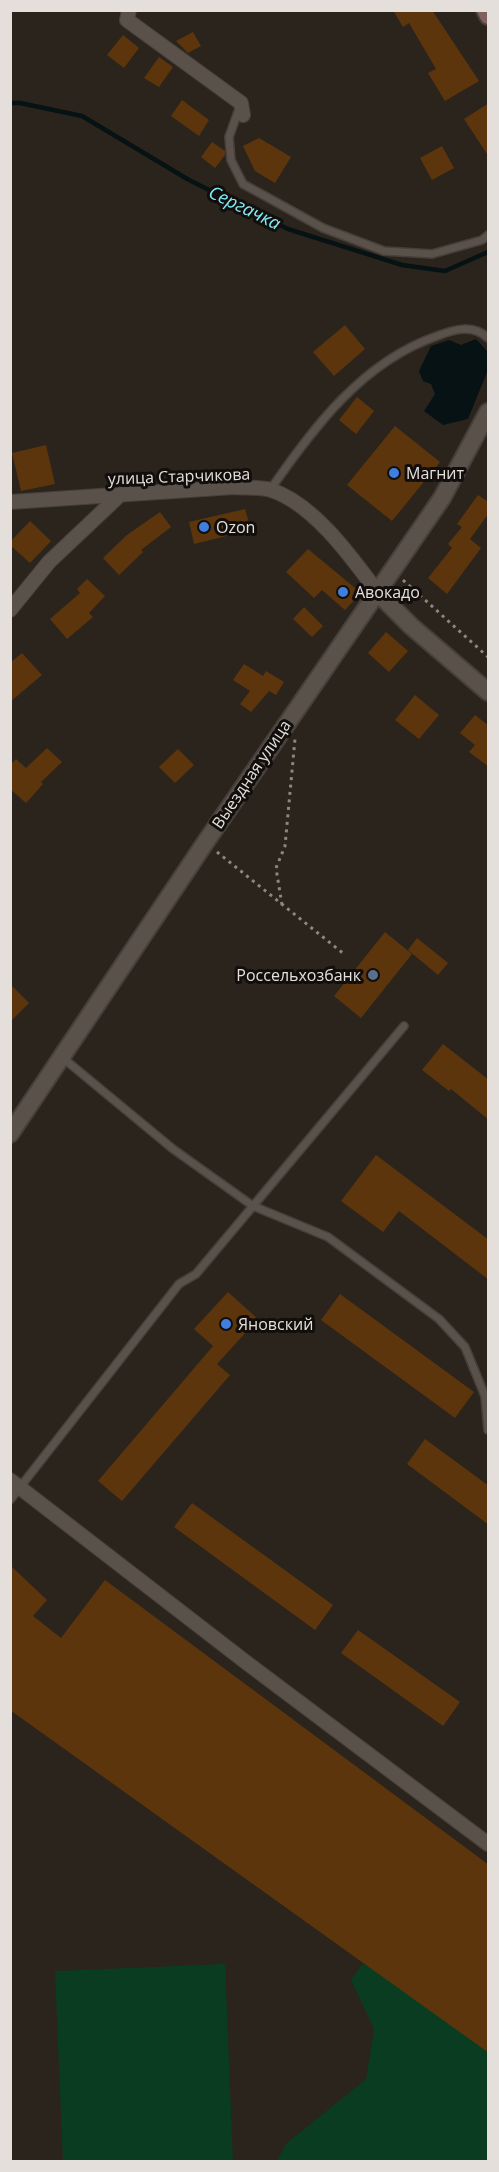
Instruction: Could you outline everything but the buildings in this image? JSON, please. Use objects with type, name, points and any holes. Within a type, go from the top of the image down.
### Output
[{"type":"main road","points":[[485,10],[489,16]]},
{"type":"street","points":[[129,10],[127,20],[242,109]]},
{"type":"street","name":"Выездная улица","points":[[10,1134],[205,843],[442,498],[489,412]]},
{"type":"street","name":"улица Старчикова","points":[[10,502],[234,487],[270,490],[292,501],[318,522],[350,554],[378,593]]},
{"type":"street","points":[[10,610],[49,562],[121,494]]},
{"type":"street","points":[[378,593],[411,626],[489,692]]},
{"type":"street","points":[[16,1485],[489,1844]]},
{"type":"lane","points":[[242,109],[229,137],[231,160],[243,184],[323,228],[384,251],[432,254],[482,240],[489,235]]},
{"type":"lane","points":[[270,490],[310,432],[350,388],[410,345],[460,328],[482,332],[489,338]]},
{"type":"lane","points":[[10,1500],[16,1485],[179,1284],[196,1274],[404,1026]]},
{"type":"lane","points":[[62,1057],[173,1149],[253,1206],[328,1238],[439,1319],[465,1347],[487,1394],[489,1430]]},
{"type":"path","points":[[392,571],[489,657]]},
{"type":"path","points":[[282,905],[276,868],[285,846],[296,746],[293,714]]},
{"type":"path","points":[[205,843],[344,954]]},
{"type":"green space","points":[[365,1960],[488,2045],[488,2161],[276,2162],[287,2143],[366,2079],[374,2029],[351,1980]]},
{"type":"green space","points":[[225,1964],[233,2161],[63,2161],[55,1971]]},
{"type":"shaded area","points":[[476,339],[488,352],[488,370],[468,419],[443,425],[424,411],[435,394],[431,384],[423,381],[419,371],[431,346],[449,340],[461,345]]},
{"type":"waterway","name":"Сергачка","points":[[10,103],[82,116],[189,180],[288,229],[402,265],[445,271],[488,252]]},
{"type":"place","name":"Магнит","points":[[394,473]]},
{"type":"place","name":"Ozon","points":[[204,527]]},
{"type":"place","name":"Авокадо","points":[[343,592]]},
{"type":"place","name":"Россельхозбанк","points":[[373,975]]},
{"type":"place","name":"Яновский","points":[[226,1324]]}]
